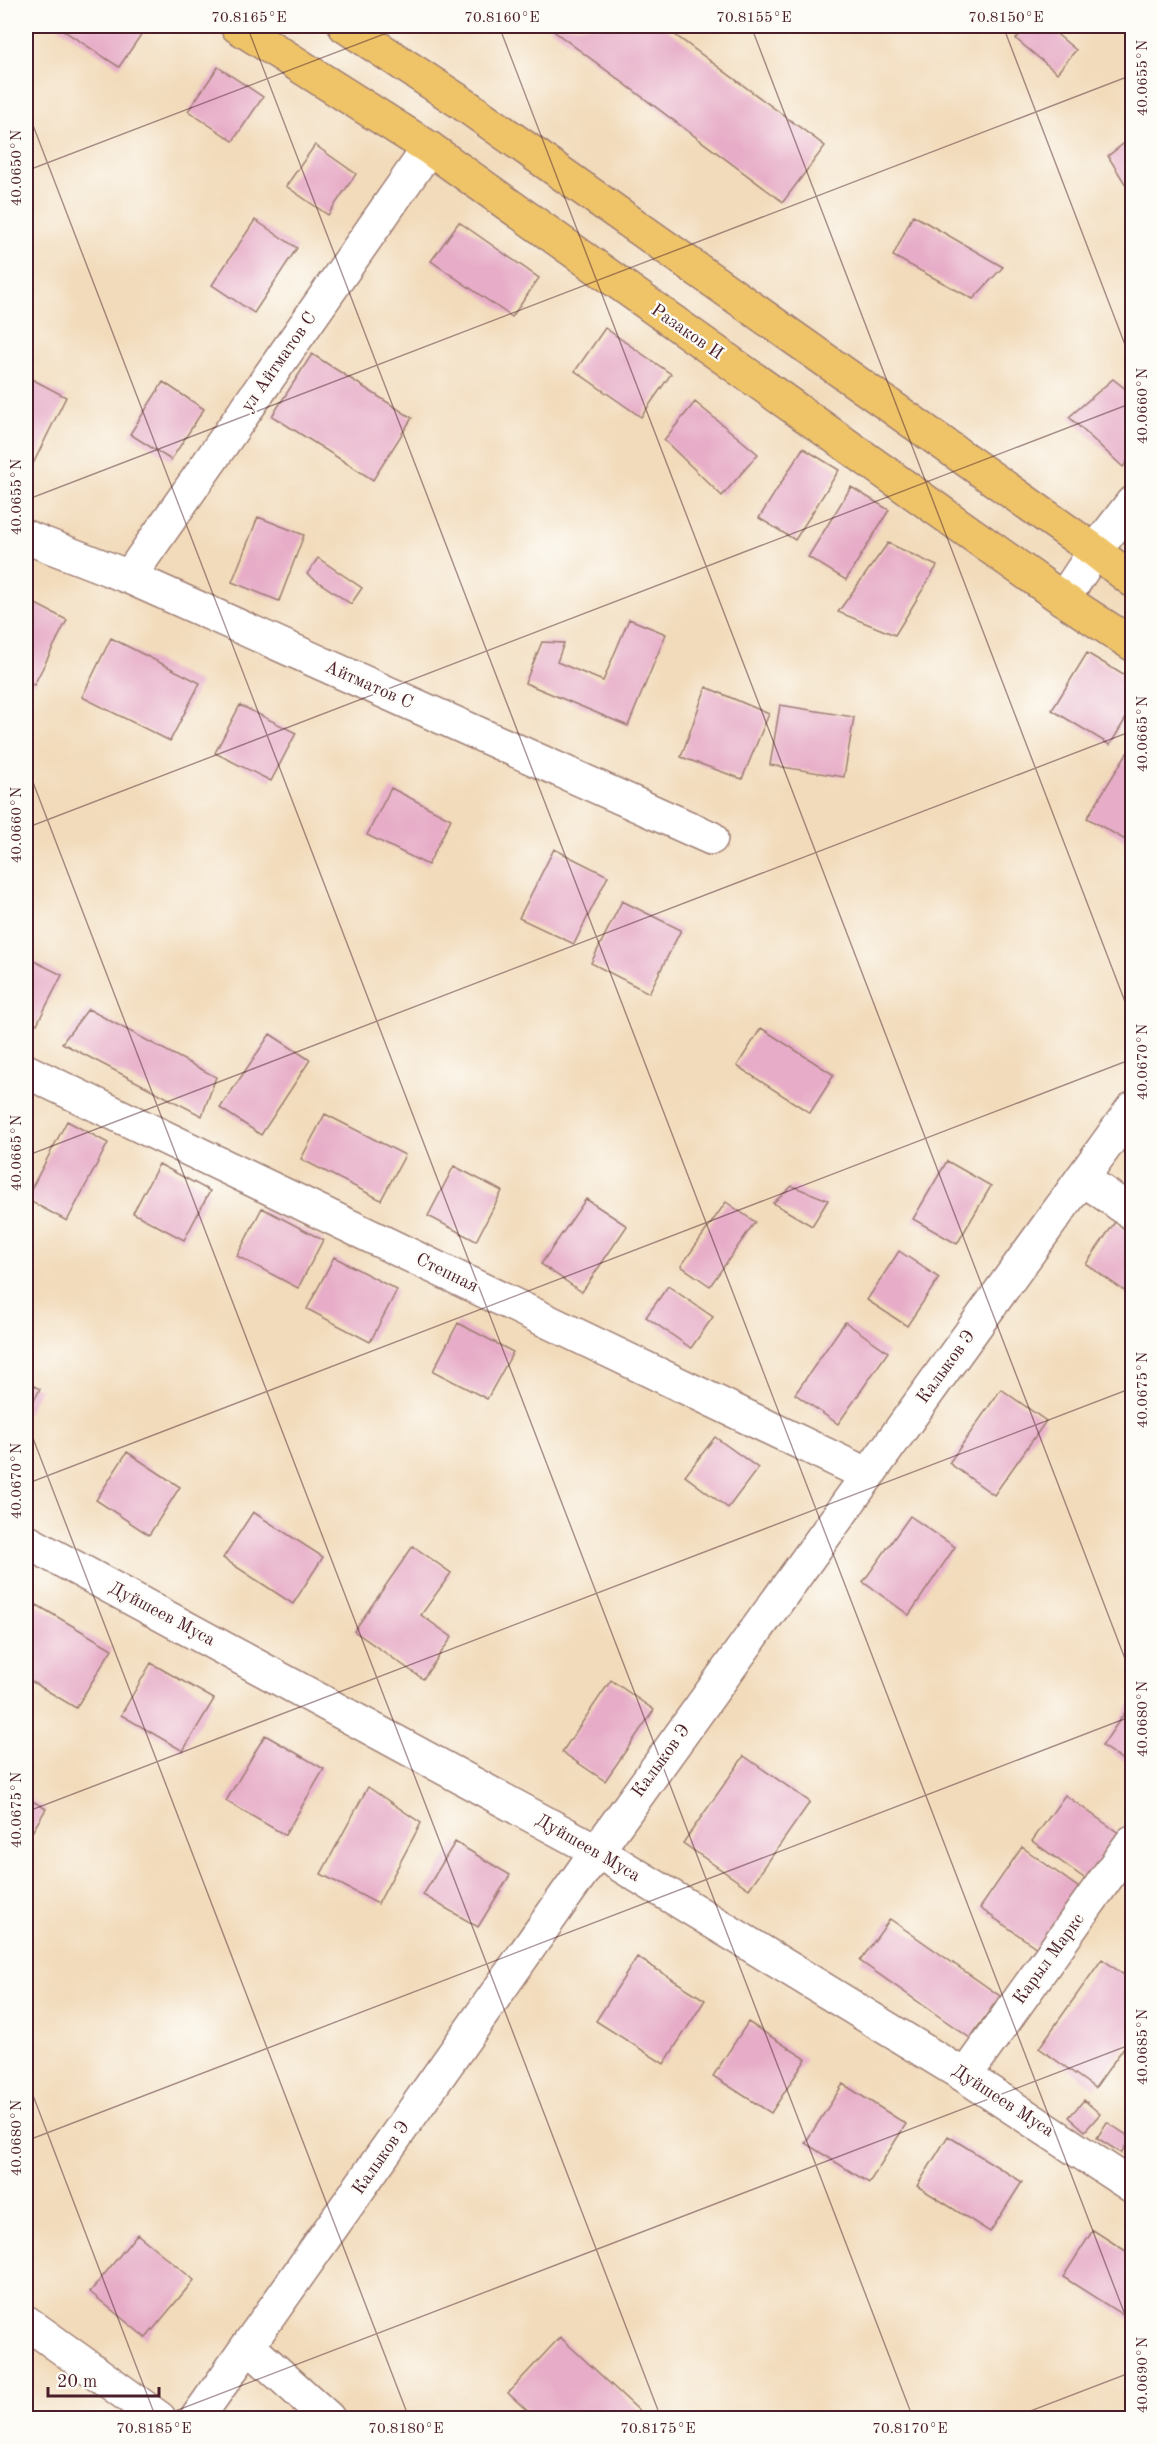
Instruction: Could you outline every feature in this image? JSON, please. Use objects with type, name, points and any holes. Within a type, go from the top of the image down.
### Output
[{"type":"main road","name":"Разаков И","points":[[237,26],[273,35],[1063,599],[1132,644]]},
{"type":"main road","points":[[345,26],[462,103],[1095,551],[1132,580]]},
{"type":"street","name":"ул Айтматов С","points":[[129,577],[429,148]]},
{"type":"street","points":[[1063,599],[1095,551],[1132,503]]},
{"type":"street","name":"Айтматов С","points":[[26,537],[129,577],[711,838]]},
{"type":"street","name":"Степная","points":[[26,1071],[868,1475]]},
{"type":"street","name":"Калыков Э","points":[[197,2418],[597,1851],[1132,1109]]},
{"type":"street","points":[[1082,1178],[1132,1213]]},
{"type":"street","name":"Дуйшеев Муса","points":[[26,1540],[597,1851],[965,2076],[1132,2186]]},
{"type":"street","name":"Карыл Маркс","points":[[965,2076],[1132,1842]]},
{"type":"street","points":[[26,2322],[159,2418]]},
{"type":"street","points":[[248,2346],[328,2418]]},
{"type":"building","points":[[59,26],[147,26],[119,67]]},
{"type":"building","points":[[547,26],[663,26],[825,146],[783,202]]},
{"type":"building","points":[[1028,26],[1047,26],[1076,50],[1057,73],[1016,39]]},
{"type":"building","points":[[218,67],[263,97],[233,141],[188,111]]},
{"type":"building","points":[[1132,137],[1132,195],[1108,156]]},
{"type":"building","points":[[315,145],[356,174],[328,215],[286,186]]},
{"type":"building","points":[[913,215],[1003,267],[973,299],[893,256]]},
{"type":"building","points":[[255,220],[297,248],[254,313],[212,285]]},
{"type":"building","points":[[459,222],[539,278],[512,317],[431,261]]},
{"type":"building","points":[[605,328],[671,374],[641,417],[575,371]]},
{"type":"building","points":[[312,354],[412,418],[373,480],[272,416]]},
{"type":"building","points":[[26,376],[66,397],[26,478]]},
{"type":"building","points":[[1113,379],[1132,394],[1132,456],[1123,467],[1069,417]]},
{"type":"building","points":[[163,382],[204,409],[171,460],[130,434]]},
{"type":"building","points":[[695,402],[758,454],[722,496],[664,440]]},
{"type":"building","points":[[803,448],[839,470],[795,540],[759,518]]},
{"type":"building","points":[[851,487],[889,510],[846,580],[808,557]]},
{"type":"building","points":[[258,517],[304,535],[279,601],[232,582]]},
{"type":"building","points":[[888,543],[937,566],[895,635],[838,612]]},
{"type":"building","points":[[318,558],[362,588],[351,604],[307,574]]},
{"type":"building","points":[[26,599],[67,620],[34,685],[26,681]]},
{"type":"building","points":[[629,619],[666,634],[628,726],[525,683],[542,642],[564,643],[557,662],[603,681]]},
{"type":"building","points":[[111,638],[200,683],[170,741],[82,697]]},
{"type":"building","points":[[1087,653],[1132,680],[1132,708],[1110,745],[1052,710]]},
{"type":"building","points":[[706,687],[769,714],[742,779],[681,757]]},
{"type":"building","points":[[240,705],[296,733],[271,781],[215,753]]},
{"type":"building","points":[[780,705],[854,717],[844,777],[770,765]]},
{"type":"building","points":[[1127,753],[1132,756],[1132,832],[1127,841],[1087,818]]},
{"type":"building","points":[[391,788],[451,819],[428,865],[367,835]]},
{"type":"building","points":[[554,849],[608,876],[574,944],[519,918]]},
{"type":"building","points":[[622,901],[681,930],[649,993],[591,963]]},
{"type":"building","points":[[26,957],[62,975],[37,1024],[26,1018]]},
{"type":"building","points":[[88,1009],[216,1077],[202,1116],[62,1043]]},
{"type":"building","points":[[761,1028],[834,1075],[810,1113],[737,1066]]},
{"type":"building","points":[[270,1034],[310,1060],[261,1135],[220,1108]]},
{"type":"building","points":[[325,1114],[405,1155],[381,1200],[301,1159]]},
{"type":"building","points":[[67,1121],[108,1143],[67,1221],[26,1199]]},
{"type":"building","points":[[947,1161],[991,1186],[957,1244],[913,1219]]},
{"type":"building","points":[[159,1164],[210,1191],[184,1240],[133,1213]]},
{"type":"building","points":[[454,1166],[502,1191],[476,1241],[428,1216]]},
{"type":"building","points":[[792,1186],[828,1200],[812,1226],[773,1203]]},
{"type":"building","points":[[586,1199],[627,1226],[582,1292],[541,1264]]},
{"type":"building","points":[[726,1202],[755,1222],[710,1286],[681,1266]]},
{"type":"building","points":[[262,1208],[323,1240],[298,1288],[237,1256]]},
{"type":"building","points":[[1115,1222],[1132,1234],[1132,1296],[1086,1264]]},
{"type":"building","points":[[899,1251],[939,1278],[907,1326],[867,1300]]},
{"type":"building","points":[[334,1257],[397,1290],[370,1342],[307,1309]]},
{"type":"building","points":[[668,1286],[713,1317],[691,1348],[646,1317]]},
{"type":"building","points":[[845,1322],[888,1352],[838,1424],[795,1394]]},
{"type":"building","points":[[458,1323],[513,1352],[487,1399],[433,1371]]},
{"type":"building","points":[[26,1382],[40,1389],[26,1416]]},
{"type":"building","points":[[1001,1389],[1046,1421],[994,1495],[949,1463]]},
{"type":"building","points":[[715,1437],[758,1468],[728,1508],[685,1476]]},
{"type":"building","points":[[127,1452],[180,1487],[149,1535],[96,1500]]},
{"type":"building","points":[[253,1512],[323,1557],[293,1604],[223,1558]]},
{"type":"building","points":[[910,1516],[955,1547],[909,1615],[863,1582]]},
{"type":"building","points":[[413,1546],[451,1573],[421,1615],[452,1637],[423,1679],[354,1631]]},
{"type":"building","points":[[37,1605],[112,1649],[76,1708],[26,1678],[26,1624]]},
{"type":"building","points":[[151,1663],[214,1699],[183,1751],[121,1715]]},
{"type":"building","points":[[611,1680],[654,1710],[605,1781],[562,1752]]},
{"type":"building","points":[[1132,1702],[1132,1766],[1102,1746]]},
{"type":"building","points":[[265,1735],[324,1769],[285,1835],[226,1801]]},
{"type":"building","points":[[744,1756],[810,1802],[749,1889],[683,1843]]},
{"type":"building","points":[[368,1787],[421,1823],[378,1904],[321,1874]]},
{"type":"building","points":[[1065,1795],[1120,1834],[1087,1880],[1032,1841]]},
{"type":"building","points":[[26,1797],[46,1809],[26,1842]]},
{"type":"building","points":[[455,1842],[510,1875],[478,1927],[423,1895]]},
{"type":"building","points":[[1022,1847],[1079,1888],[1037,1948],[980,1908]]},
{"type":"building","points":[[890,1919],[1000,1996],[970,2038],[860,1961]]},
{"type":"building","points":[[637,1957],[705,2000],[664,2064],[596,2021]]},
{"type":"building","points":[[1102,1959],[1132,1981],[1132,2036],[1095,2088],[1039,2048]]},
{"type":"building","points":[[748,2022],[806,2059],[771,2113],[713,2076]]},
{"type":"building","points":[[843,2084],[906,2124],[869,2183],[805,2143]]},
{"type":"building","points":[[1084,2100],[1100,2114],[1085,2131],[1069,2117]]},
{"type":"building","points":[[1107,2122],[1131,2138],[1121,2153],[1097,2138]]},
{"type":"building","points":[[948,2136],[1022,2182],[990,2232],[917,2186]]},
{"type":"building","points":[[1093,2230],[1132,2255],[1132,2321],[1063,2277]]},
{"type":"building","points":[[137,2234],[194,2280],[146,2338],[90,2292]]},
{"type":"building","points":[[560,2337],[647,2418],[535,2418],[508,2393]]}]
